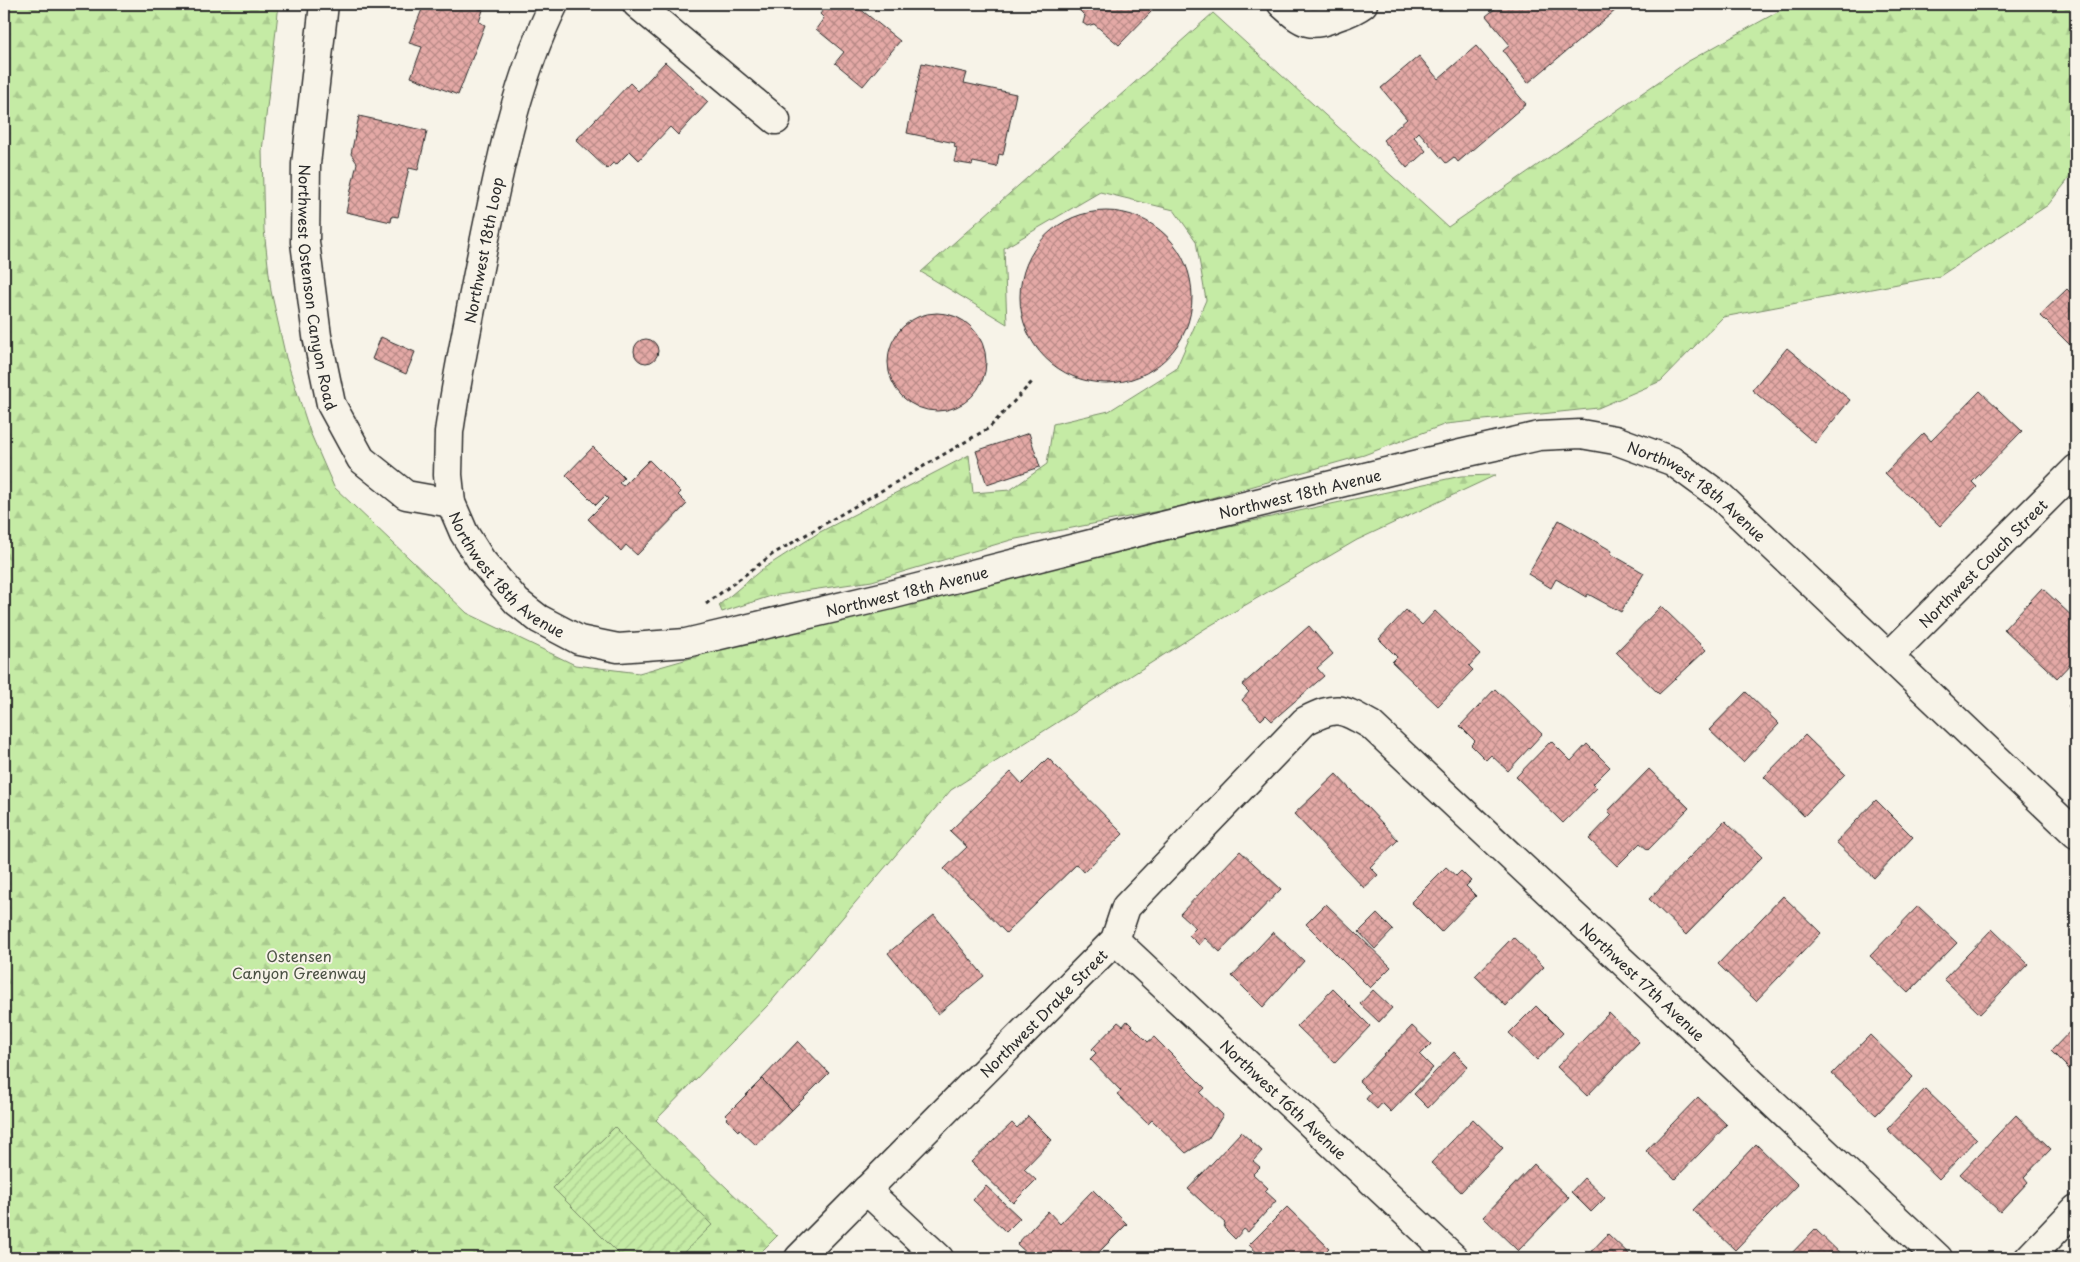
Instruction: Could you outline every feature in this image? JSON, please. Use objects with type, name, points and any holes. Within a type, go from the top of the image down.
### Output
[{"type":"street","name":"Northwest Ostenson Canyon Road","points":[[324,4],[306,164],[305,242],[317,336],[330,404],[361,459],[406,495],[451,503]]},
{"type":"street","name":"Northwest 18th Loop","points":[[451,503],[448,475],[450,424],[498,171],[517,99],[542,28],[554,4]]},
{"type":"street","points":[[637,4],[776,120]]},
{"type":"street","points":[[1282,4],[1297,18],[1318,24],[1356,9],[1363,4]]},
{"type":"street","name":"Northwest 18th Avenue","points":[[451,503],[464,533],[481,560],[517,602],[539,619],[578,640],[618,648],[686,643],[814,614],[1539,436],[1581,434],[1615,440],[1672,461],[1712,490],[2076,834]]},
{"type":"street","name":"Northwest Couch Street","points":[[1889,656],[2076,469]]},
{"type":"street","name":"Northwest Drake Street","points":[[799,1258],[1116,940],[1126,907],[1306,722],[1327,710],[1344,710]]},
{"type":"street","name":"Northwest 17th Avenue","points":[[1344,710],[1371,725],[1938,1258]]},
{"type":"street","name":"Northwest 16th Avenue","points":[[1116,940],[1454,1258]]},
{"type":"street","points":[[866,1190],[939,1258]]},
{"type":"street","points":[[2029,1258],[2076,1209]]},
{"type":"path","points":[[704,606],[773,554],[989,428],[1032,382]]},
{"type":"green space","name":"Ostensen Canyon Greenway","points":[[4,4],[279,4],[262,151],[264,230],[271,291],[286,358],[310,432],[334,487],[467,613],[575,665],[639,673],[747,642],[1206,531],[1461,476],[1496,475],[1357,540],[1206,628],[951,790],[769,1004],[656,1120],[777,1236],[755,1258],[4,1258]]},
{"type":"green space","points":[[1792,4],[2076,4],[2076,170],[2048,205],[1940,276],[1723,317],[1661,381],[1598,408],[1446,424],[1364,455],[1179,507],[1011,540],[872,581],[771,596],[722,612],[719,605],[761,570],[820,532],[969,455],[973,493],[1010,490],[1047,464],[1053,424],[1109,411],[1176,369],[1206,300],[1196,241],[1174,210],[1100,192],[1004,248],[1007,324],[921,272],[1213,13],[1448,227],[1687,62]]},
{"type":"green space","points":[[615,1127],[712,1225],[678,1258],[623,1258],[553,1188]]},
{"type":"building","points":[[424,4],[468,4],[483,10],[479,22],[485,25],[458,95],[411,77],[422,47],[409,43]]},
{"type":"building","points":[[828,4],[854,4],[900,41],[863,86],[835,63],[844,52],[816,29],[824,18],[820,14]]},
{"type":"building","points":[[1073,4],[1144,4],[1152,11],[1119,45],[1094,24],[1087,26],[1083,23],[1085,16]]},
{"type":"building","points":[[1501,4],[1611,4],[1616,10],[1528,83],[1503,51],[1510,45],[1486,16]]},
{"type":"building","points":[[1476,46],[1526,104],[1458,162],[1454,157],[1446,163],[1419,132],[1414,137],[1426,151],[1407,168],[1383,140],[1407,119],[1381,88],[1419,56],[1438,79]]},
{"type":"building","points":[[665,62],[708,102],[678,135],[670,127],[639,160],[630,151],[616,165],[613,163],[607,169],[576,140],[630,83],[638,91]]},
{"type":"building","points":[[922,63],[967,73],[964,83],[1016,94],[1003,155],[999,154],[997,167],[973,162],[972,165],[954,162],[957,148],[954,147],[955,143],[907,133]]},
{"type":"building","points":[[359,116],[427,131],[418,170],[409,168],[398,217],[392,216],[391,222],[346,212],[357,163],[351,154]]},
{"type":"building","points":[[1106,211],[1123,213],[1139,218],[1167,236],[1185,264],[1190,280],[1192,297],[1190,314],[1185,330],[1167,358],[1139,376],[1123,381],[1106,383],[1089,381],[1073,376],[1045,358],[1027,330],[1022,314],[1020,297],[1022,280],[1027,264],[1045,236],[1073,218],[1089,213]]},
{"type":"building","points":[[2067,289],[2073,295],[2076,292],[2076,347],[2074,349],[2040,315]]},
{"type":"building","points":[[937,313],[947,314],[964,321],[978,335],[985,352],[985,372],[978,389],[964,403],[947,410],[937,411],[927,410],[910,403],[896,389],[889,372],[888,362],[889,352],[896,335],[910,321],[927,314]]},
{"type":"building","points":[[381,337],[415,352],[406,374],[372,359]]},
{"type":"building","points":[[646,339],[651,340],[657,346],[657,356],[651,362],[646,363],[641,362],[635,356],[634,351],[635,346],[641,340]]},
{"type":"building","points":[[1787,348],[1850,400],[1815,443],[1752,390]]},
{"type":"building","points":[[1980,391],[2022,431],[1972,482],[1977,487],[1940,526],[1885,473],[1924,433],[1931,441]]},
{"type":"building","points":[[1029,433],[1040,467],[987,485],[976,451]]},
{"type":"building","points":[[593,447],[624,478],[619,483],[623,486],[649,460],[681,492],[678,495],[687,504],[637,555],[626,545],[621,551],[588,519],[608,499],[605,496],[596,505],[566,475]]},
{"type":"building","points":[[1559,520],[1612,551],[1611,554],[1644,573],[1621,612],[1588,594],[1586,597],[1556,579],[1551,588],[1528,574]]},
{"type":"building","points":[[2042,588],[2076,620],[2076,658],[2057,678],[2004,629]]},
{"type":"building","points":[[1661,606],[1706,650],[1659,694],[1616,652]]},
{"type":"building","points":[[1406,610],[1422,625],[1435,611],[1480,654],[1469,666],[1473,670],[1438,706],[1392,662],[1397,657],[1379,639]]},
{"type":"building","points":[[1309,626],[1333,654],[1317,668],[1324,676],[1272,721],[1266,715],[1261,720],[1242,700],[1249,692],[1242,685]]},
{"type":"building","points":[[1495,689],[1542,734],[1508,771],[1491,755],[1486,760],[1471,745],[1475,741],[1460,726]]},
{"type":"building","points":[[1746,692],[1779,724],[1743,762],[1709,730]]},
{"type":"building","points":[[2076,698],[2076,714],[2068,706]]},
{"type":"building","points":[[1805,735],[1845,774],[1804,816],[1764,777]]},
{"type":"building","points":[[1551,741],[1571,761],[1587,744],[1610,767],[1593,784],[1597,788],[1563,823],[1516,777]]},
{"type":"building","points":[[1048,758],[1123,834],[1084,872],[1077,864],[1006,933],[944,869],[967,847],[950,831],[1011,772],[1022,784]]},
{"type":"building","points":[[1649,769],[1689,808],[1648,850],[1640,843],[1617,866],[1589,839],[1612,815],[1608,811]]},
{"type":"building","points":[[1336,774],[1398,840],[1370,867],[1378,875],[1364,888],[1294,814]]},
{"type":"building","points":[[1876,800],[1913,837],[1874,878],[1836,842]]},
{"type":"building","points":[[1725,821],[1762,857],[1686,935],[1649,899]]},
{"type":"building","points":[[1240,851],[1281,889],[1220,952],[1205,938],[1199,945],[1189,935],[1196,928],[1180,914]]},
{"type":"building","points":[[1446,867],[1456,876],[1461,871],[1471,881],[1466,886],[1476,896],[1441,932],[1411,902]]},
{"type":"building","points":[[1783,896],[1821,933],[1756,1001],[1718,964]]},
{"type":"building","points":[[1326,904],[1391,967],[1370,988],[1306,924]]},
{"type":"building","points":[[1918,906],[1957,943],[1908,993],[1870,956]]},
{"type":"building","points":[[1377,914],[1393,930],[1375,949],[1359,932]]},
{"type":"building","points":[[934,915],[984,976],[938,1014],[888,953]]},
{"type":"building","points":[[1992,929],[2028,964],[1980,1014],[1944,979]]},
{"type":"building","points":[[1273,932],[1304,961],[1263,1007],[1232,976]]},
{"type":"building","points":[[1513,937],[1544,967],[1506,1006],[1475,976]]},
{"type":"building","points":[[1333,989],[1370,1026],[1335,1063],[1297,1026]]},
{"type":"building","points":[[1373,990],[1392,1008],[1379,1022],[1360,1004]]},
{"type":"building","points":[[1536,1006],[1563,1033],[1537,1060],[1509,1033]]},
{"type":"building","points":[[1609,1013],[1639,1042],[1587,1096],[1557,1067]]},
{"type":"building","points":[[1127,1021],[1148,1042],[1154,1037],[1205,1088],[1200,1093],[1223,1115],[1208,1139],[1186,1153],[1152,1120],[1148,1124],[1117,1094],[1121,1091],[1090,1059],[1096,1053],[1092,1049],[1118,1022],[1123,1026]]},
{"type":"building","points":[[2076,1025],[2076,1076],[2051,1051]]},
{"type":"building","points":[[1412,1026],[1431,1044],[1420,1055],[1433,1068],[1391,1112],[1382,1103],[1377,1109],[1366,1099],[1371,1093],[1359,1081]]},
{"type":"building","points":[[1870,1035],[1913,1077],[1876,1115],[1832,1074]]},
{"type":"building","points":[[798,1041],[829,1073],[792,1110],[762,1079]]},
{"type":"building","points":[[1454,1052],[1468,1066],[1428,1108],[1414,1094]]},
{"type":"building","points":[[762,1079],[792,1110],[756,1145],[726,1119],[728,1117],[726,1115]]},
{"type":"building","points":[[1925,1089],[1977,1139],[1939,1179],[1887,1129]]},
{"type":"building","points":[[1698,1097],[1727,1125],[1675,1179],[1646,1151]]},
{"type":"building","points":[[2016,1115],[2051,1149],[2024,1177],[2028,1182],[2000,1212],[1960,1174]]},
{"type":"building","points":[[1028,1116],[1052,1140],[1024,1169],[1036,1180],[1013,1203],[971,1162],[1012,1123],[1017,1128]]},
{"type":"building","points":[[1473,1119],[1503,1148],[1461,1192],[1431,1163]]},
{"type":"building","points":[[1241,1132],[1262,1151],[1253,1161],[1260,1167],[1253,1174],[1268,1188],[1265,1191],[1276,1201],[1248,1232],[1244,1229],[1235,1239],[1224,1228],[1225,1223],[1188,1189]]},
{"type":"building","points":[[1756,1144],[1798,1185],[1735,1250],[1693,1210]]},
{"type":"building","points":[[1534,1164],[1569,1198],[1518,1251],[1483,1217]]},
{"type":"building","points":[[1584,1178],[1605,1198],[1591,1212],[1571,1192]]},
{"type":"building","points":[[986,1186],[1020,1218],[1006,1232],[973,1200]]},
{"type":"building","points":[[1093,1190],[1127,1224],[1093,1258],[1032,1258],[1017,1244],[1048,1211],[1060,1224]]},
{"type":"building","points":[[1287,1207],[1329,1248],[1319,1258],[1263,1258],[1249,1245]]},
{"type":"building","points":[[1815,1229],[1845,1258],[1787,1258]]},
{"type":"building","points":[[1608,1234],[1633,1258],[1585,1258]]}]
